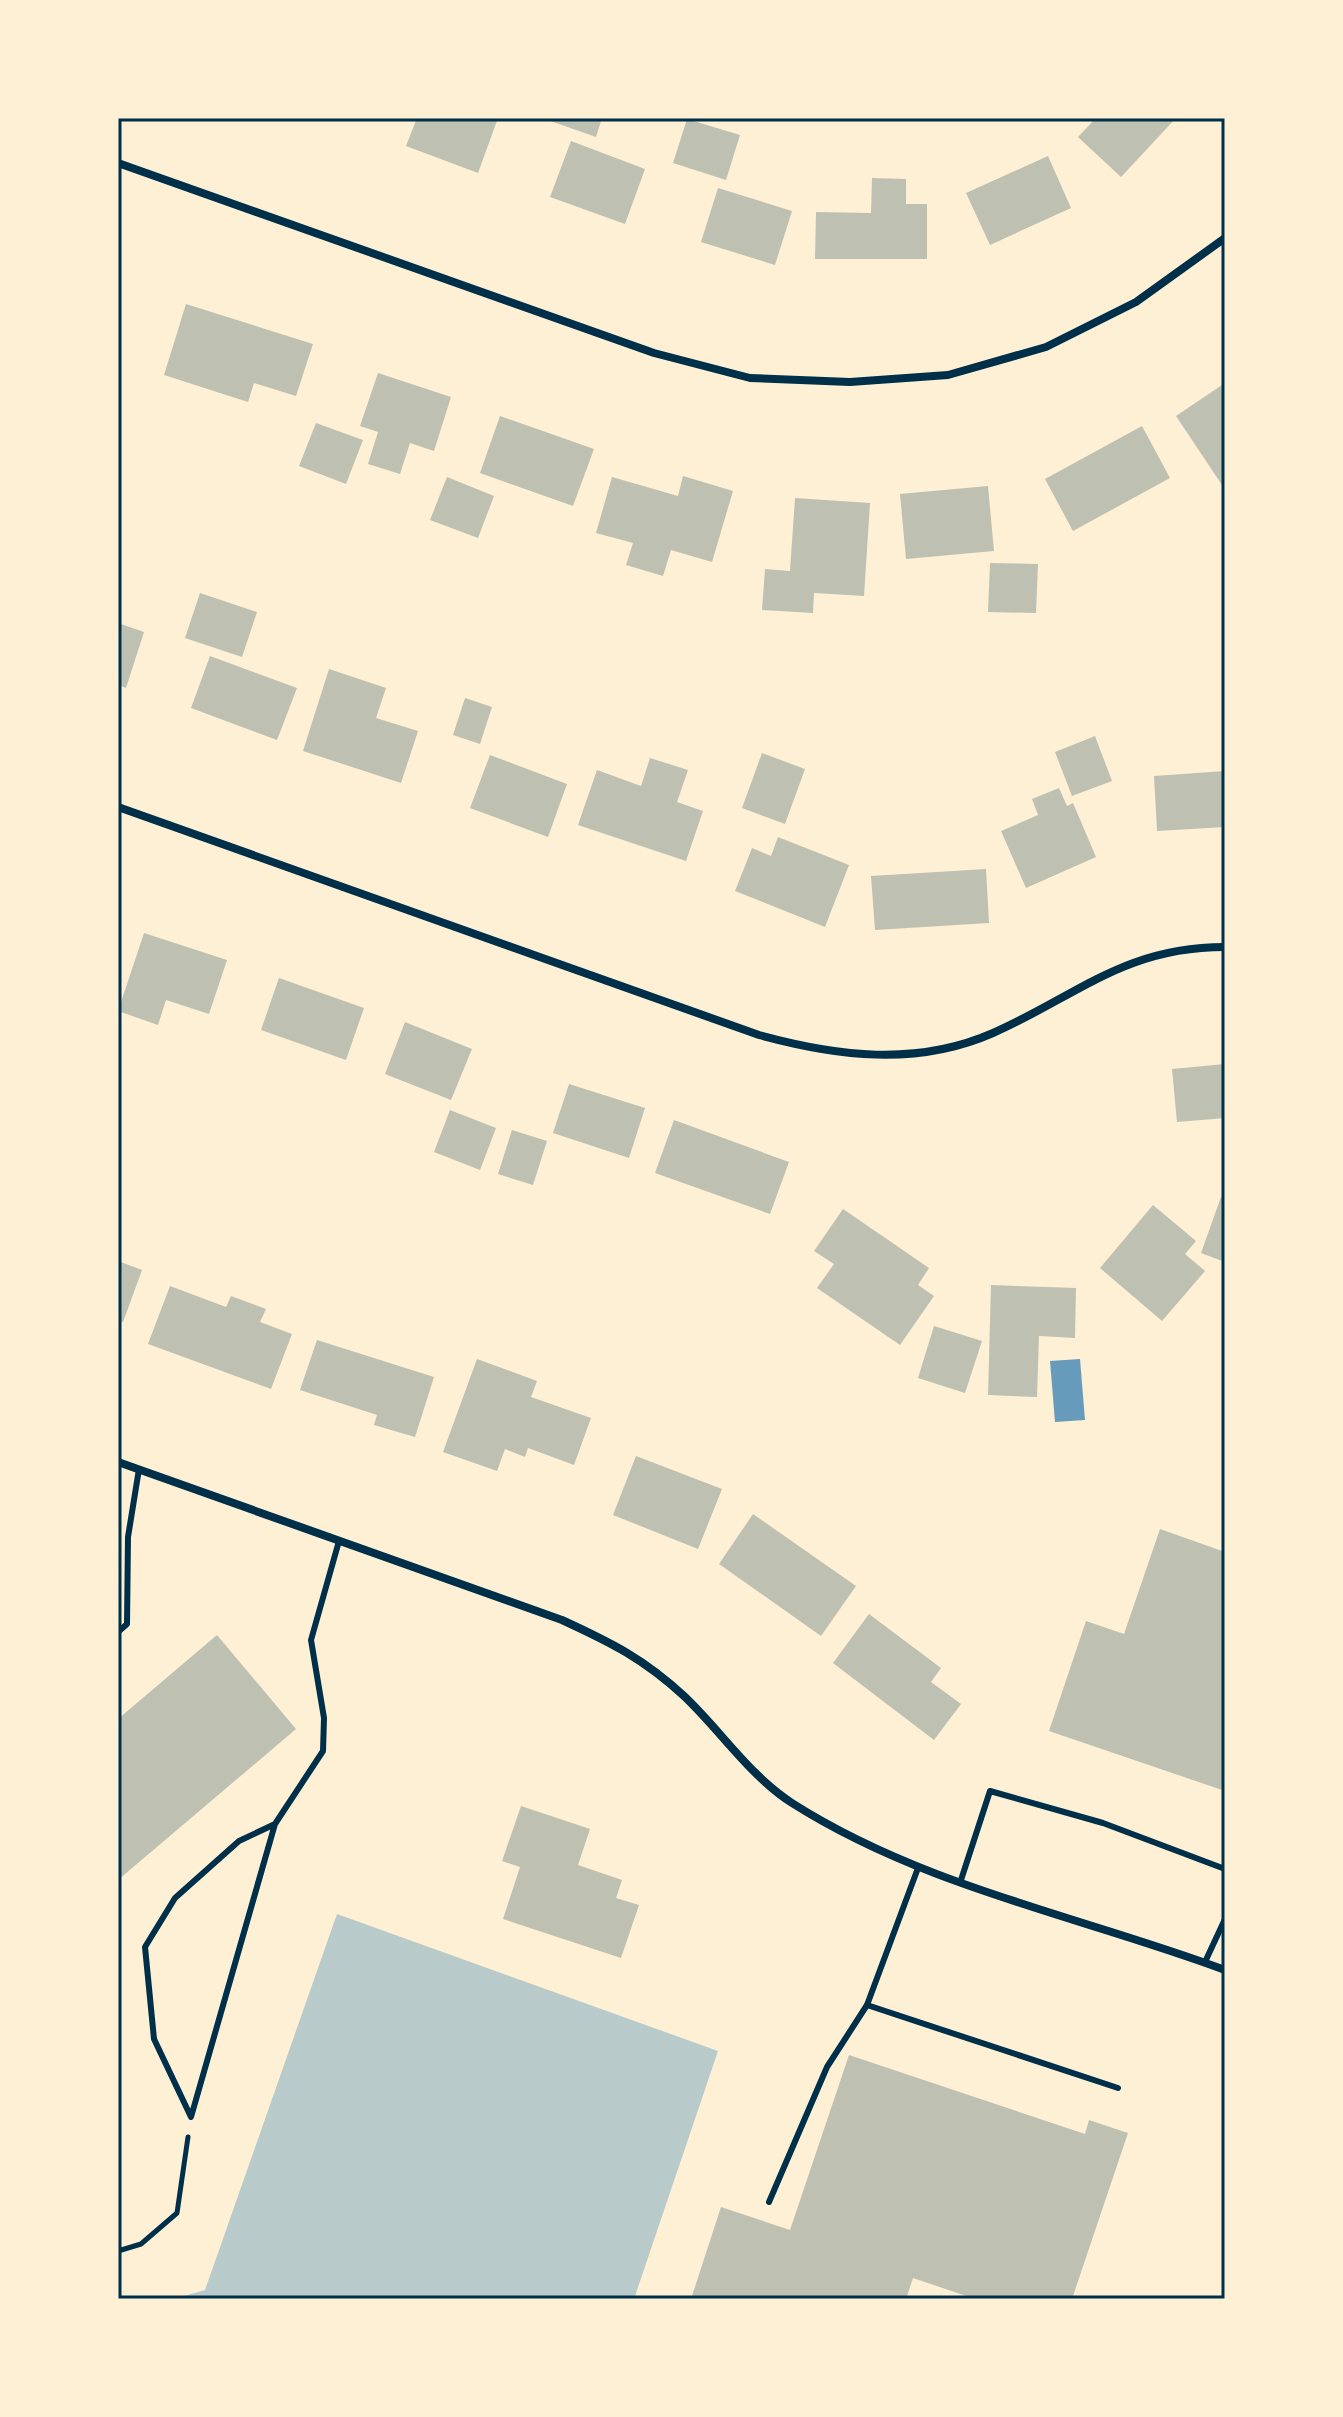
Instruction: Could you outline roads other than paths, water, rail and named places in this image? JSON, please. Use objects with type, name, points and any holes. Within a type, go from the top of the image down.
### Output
[{"type":"street","points":[[118,163],[654,353],[750,378],[850,382],[948,375],[1046,347],[1136,302],[1225,238]]},
{"type":"street","points":[[118,807],[759,1035],[817,1051],[879,1057],[941,1048],[992,1034],[1125,963],[1200,947],[1225,947]]},
{"type":"street","points":[[118,1462],[562,1620],[629,1651],[685,1697],[733,1752],[788,1801],[851,1837],[918,1868],[960,1883],[1225,1970]]},
{"type":"lane","points":[[118,1632],[127,1624],[128,1537],[139,1469]]},
{"type":"lane","points":[[275,1824],[239,1841],[175,1898],[145,1947],[154,2039],[191,2117],[275,1824],[323,1751],[324,1718],[311,1640],[339,1541]]},
{"type":"lane","points":[[960,1883],[990,1791],[1103,1823],[1225,1869]]},
{"type":"lane","points":[[769,2202],[827,2067],[867,2005],[918,1868]]},
{"type":"lane","points":[[1205,1962],[1225,1919]]},
{"type":"lane","points":[[867,2005],[1118,2088]]},
{"type":"water","points":[[1080,1359],[1085,1420],[1055,1422],[1050,1361]]}]
